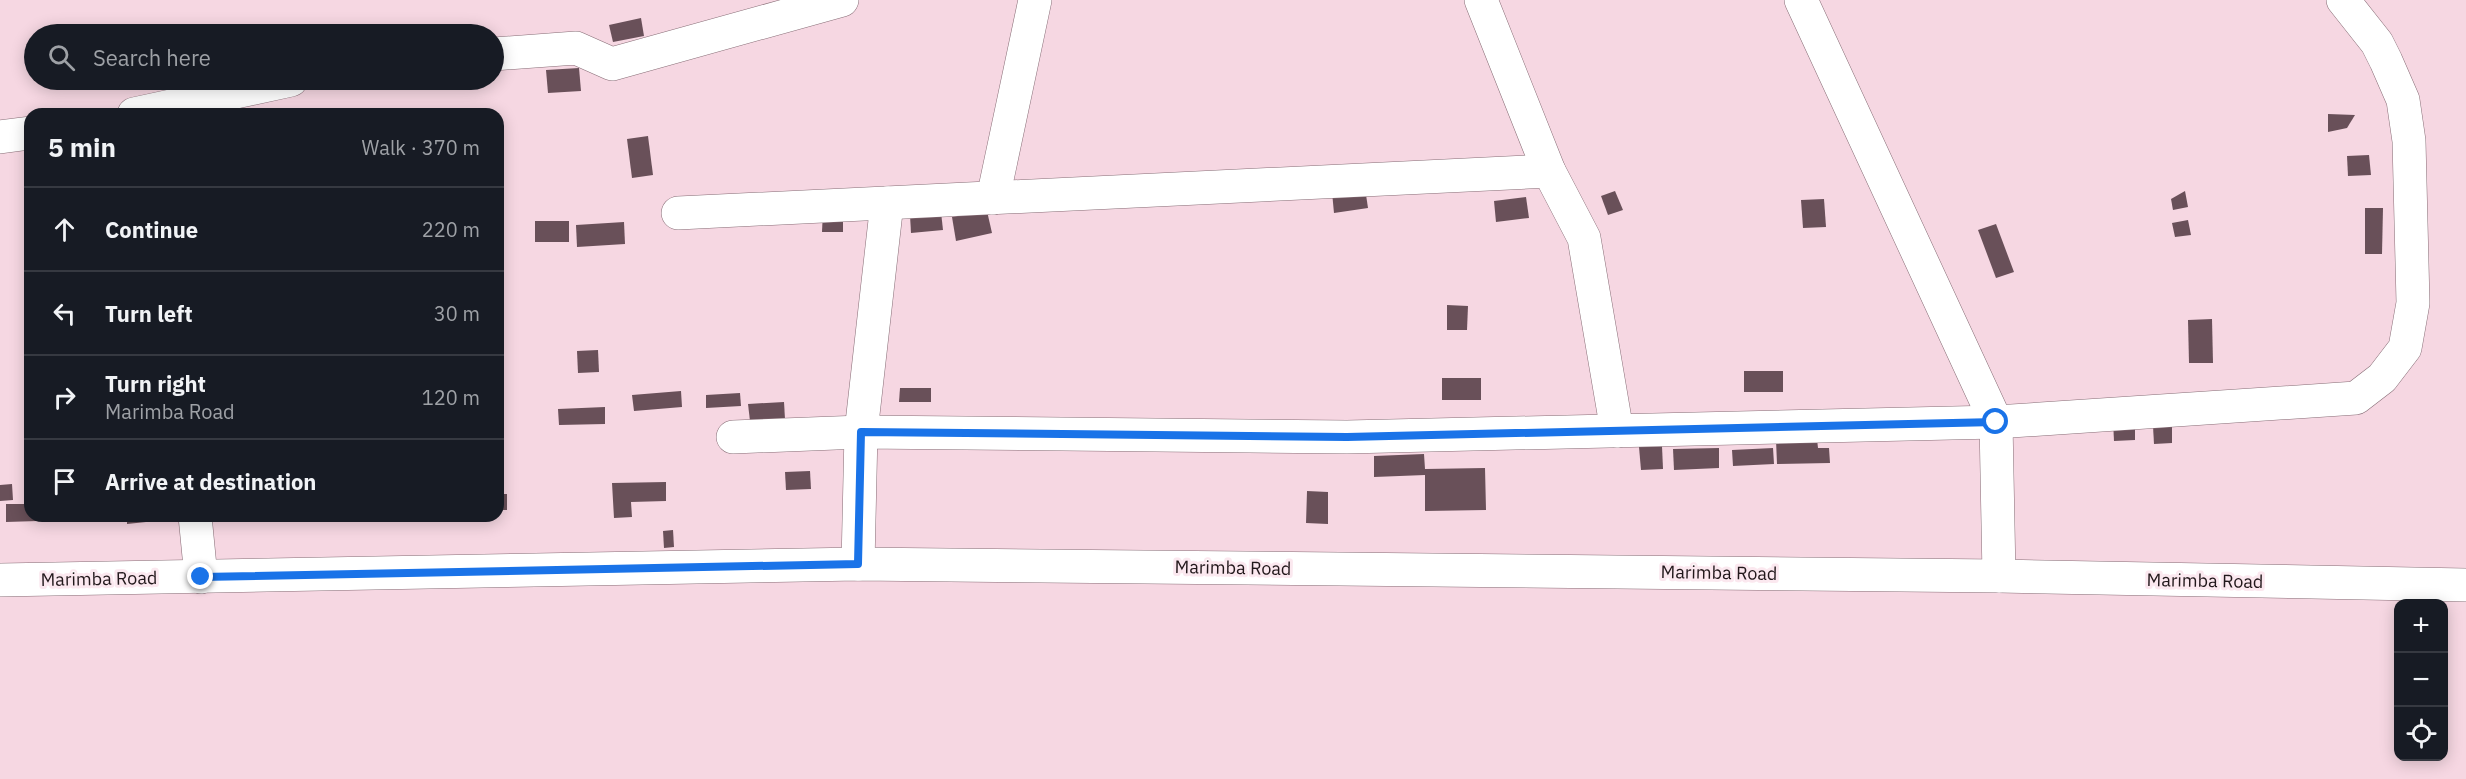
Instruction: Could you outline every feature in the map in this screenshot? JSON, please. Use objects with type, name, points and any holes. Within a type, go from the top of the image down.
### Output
[{"type":"street","points":[[504,53],[576,48],[612,64],[842,0]]},
{"type":"street","points":[[993,198],[1035,0]]},
{"type":"street","points":[[1481,0],[1549,171],[1584,238],[1617,431]]},
{"type":"street","points":[[1801,0],[1996,422],[1999,576]]},
{"type":"street","points":[[733,436],[861,432],[1347,437],[1617,431],[1996,422],[2356,398],[2382,378],[2405,348],[2413,303],[2409,141],[2403,100],[2377,43],[2343,0]]},
{"type":"street","points":[[162,108],[245,90]]},
{"type":"street","points":[[0,137],[24,134]]},
{"type":"street","points":[[678,213],[1549,171]]},
{"type":"street","points":[[858,564],[861,432],[887,203]]},
{"type":"street","points":[[196,522],[201,577]]},
{"type":"street","name":"Marimba Road","points":[[0,580],[858,564],[1999,576],[2466,585]]},
{"type":"building","points":[[641,18],[644,36],[613,42],[609,25]]},
{"type":"building","points":[[579,68],[581,91],[548,93],[546,70]]},
{"type":"building","points":[[2328,114],[2355,115],[2347,128],[2328,132]]},
{"type":"building","points":[[648,136],[653,175],[632,178],[627,139]]},
{"type":"building","points":[[2369,155],[2371,175],[2348,176],[2347,156]]},
{"type":"building","points":[[1365,188],[1368,208],[1334,213],[1332,192]]},
{"type":"building","points":[[1615,191],[1623,210],[1608,215],[1601,196]]},
{"type":"building","points":[[2185,191],[2188,207],[2173,210],[2171,199]]},
{"type":"building","points":[[1526,197],[1529,218],[1496,222],[1494,201]]},
{"type":"building","points":[[1824,199],[1826,227],[1803,228],[1801,200]]},
{"type":"building","points":[[2365,208],[2383,208],[2382,254],[2365,254]]},
{"type":"building","points":[[823,210],[843,210],[843,232],[822,232]]},
{"type":"building","points":[[987,211],[992,233],[956,241],[952,217]]},
{"type":"building","points":[[941,212],[943,230],[911,233],[910,215]]},
{"type":"building","points":[[2188,220],[2191,235],[2175,237],[2172,223]]},
{"type":"building","points":[[535,221],[569,221],[569,242],[535,242]]},
{"type":"building","points":[[624,222],[625,244],[577,247],[576,225]]},
{"type":"building","points":[[1996,224],[2014,272],[1996,278],[1978,230]]},
{"type":"building","points":[[1447,305],[1468,306],[1467,330],[1447,330]]},
{"type":"building","points":[[2212,319],[2213,363],[2189,363],[2188,320]]},
{"type":"building","points":[[598,350],[599,372],[578,373],[577,351]]},
{"type":"building","points":[[1744,371],[1783,371],[1783,392],[1744,392]]},
{"type":"building","points":[[1442,378],[1481,378],[1481,400],[1442,400]]},
{"type":"building","points":[[900,388],[931,388],[931,402],[899,402]]},
{"type":"building","points":[[681,391],[682,407],[634,411],[632,395]]},
{"type":"building","points":[[740,393],[741,406],[706,408],[706,395]]},
{"type":"building","points":[[784,402],[785,419],[750,421],[748,404]]},
{"type":"building","points":[[605,407],[605,424],[559,425],[558,409]]},
{"type":"building","points":[[2135,420],[2135,440],[2114,441],[2113,421]]},
{"type":"building","points":[[2172,425],[2172,443],[2154,444],[2153,426]]},
{"type":"building","points":[[1817,439],[1818,448],[1829,448],[1830,463],[1777,464],[1776,440]]},
{"type":"building","points":[[1662,446],[1663,469],[1641,470],[1639,447]]},
{"type":"building","points":[[1719,448],[1719,468],[1674,470],[1673,449]]},
{"type":"building","points":[[1773,448],[1774,464],[1733,466],[1732,450]]},
{"type":"building","points":[[1424,454],[1425,469],[1485,468],[1486,510],[1425,511],[1425,475],[1374,477],[1374,456]]},
{"type":"building","points":[[810,471],[811,489],[786,490],[785,472]]},
{"type":"building","points":[[666,482],[666,501],[631,502],[632,517],[614,518],[612,483]]},
{"type":"building","points":[[12,484],[13,500],[0,501],[0,485]]},
{"type":"building","points":[[1307,491],[1328,492],[1328,524],[1306,523]]},
{"type":"building","points":[[504,494],[507,494],[507,510],[504,510]]},
{"type":"building","points":[[6,504],[24,504],[24,521],[6,522]]},
{"type":"building","points":[[673,530],[674,547],[664,548],[663,531]]},
{"type":"route","points":[[201,577],[858,564],[861,432],[1347,437],[1996,422]]}]
